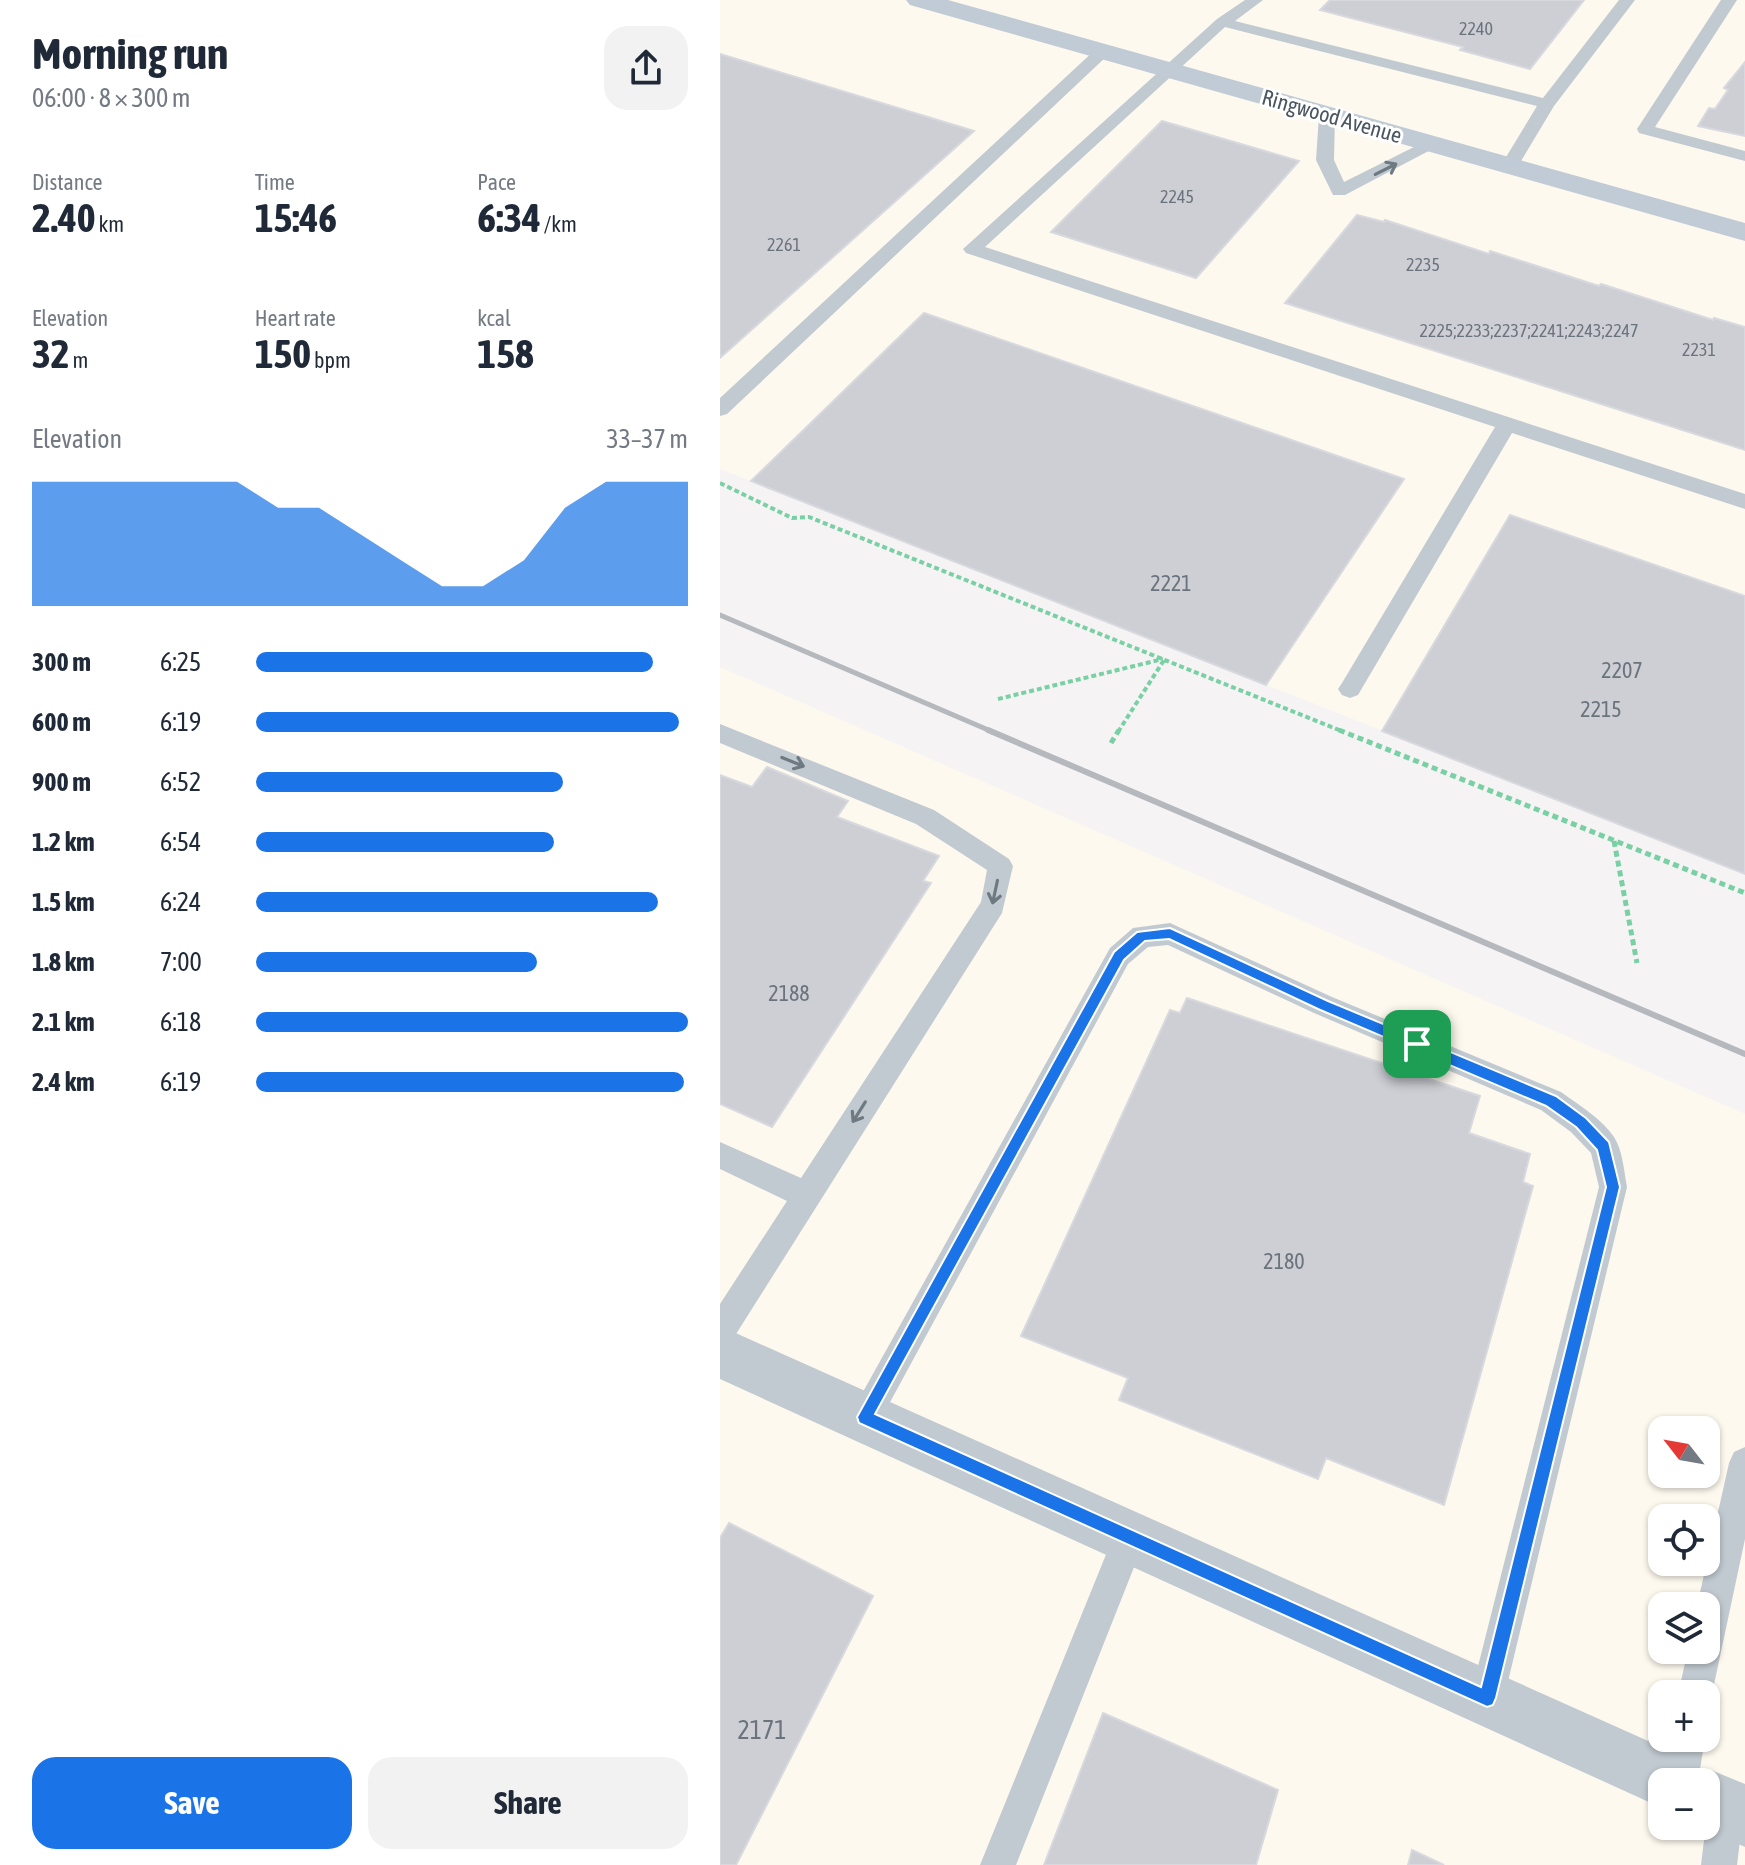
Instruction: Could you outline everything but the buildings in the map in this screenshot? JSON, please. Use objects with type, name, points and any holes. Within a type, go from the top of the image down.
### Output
[{"type":"street","name":"Ringwood Avenue","points":[[919,0],[1745,232]]},
{"type":"street","points":[[720,1352],[1648,1771]]},
{"type":"lane","points":[[1255,0],[1222,22],[972,249],[1745,502]]},
{"type":"lane","points":[[1509,167],[1547,104],[1627,0]]},
{"type":"lane","points":[[1729,0],[1645,129],[1745,156]]},
{"type":"lane","points":[[1222,22],[1547,104]]},
{"type":"lane","points":[[720,409],[1102,52]]},
{"type":"lane","points":[[1327,115],[1325,160],[1339,191],[1432,145]]},
{"type":"lane","points":[[1350,689],[1507,424]]},
{"type":"lane","points":[[720,733],[925,817],[1000,866],[993,905],[720,1331]]},
{"type":"lane","points":[[865,1417],[1119,956],[1142,936],[1170,934],[1323,1005],[1510,1082],[1551,1101],[1581,1123],[1604,1146],[1613,1187],[1487,1698]]},
{"type":"lane","points":[[720,1155],[806,1195]]},
{"type":"lane","points":[[1717,1592],[1745,1463]]},
{"type":"lane","points":[[998,1865],[1130,1537]]},
{"type":"lane","points":[[1717,1840],[1719,1865]]},
{"type":"path","points":[[720,483],[792,518],[809,517],[1745,893]]},
{"type":"path","points":[[998,699],[1164,659]]},
{"type":"path","points":[[1111,743],[1164,659]]},
{"type":"path","points":[[1614,840],[1637,963]]},
{"type":"shaded area","points":[[720,0],[1745,0],[1745,874],[720,469]]},
{"type":"shaded area","points":[[720,667],[1745,1114],[1745,1865],[720,1865]]},
{"type":"railway","points":[[720,615],[993,732]]},
{"type":"railway","points":[[988,730],[1745,1054]]},
{"type":"route","points":[[1170,934],[1323,1005],[1417,1044],[1551,1101],[1581,1123],[1604,1146],[1613,1187],[1487,1698],[865,1417],[1119,956],[1142,936],[1170,934]]}]
